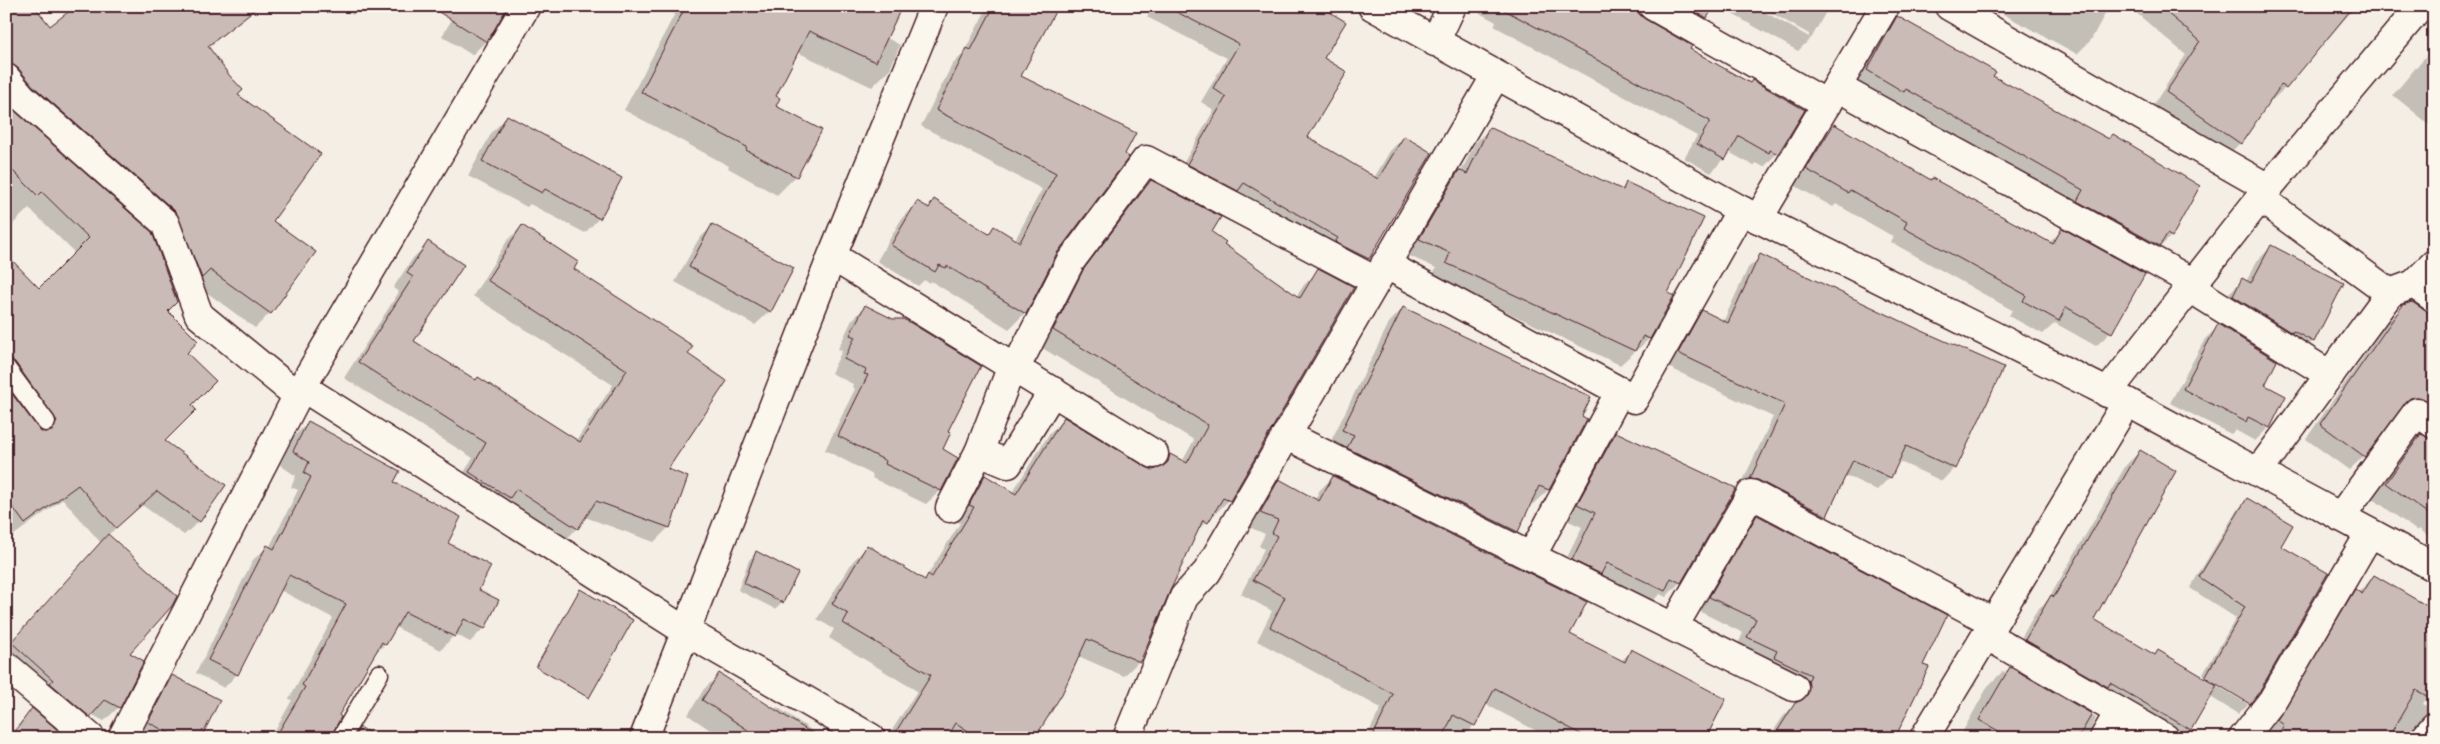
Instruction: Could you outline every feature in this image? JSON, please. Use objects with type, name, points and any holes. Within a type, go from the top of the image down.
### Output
[{"type":"street","points":[[122,738],[300,392],[526,6]]},
{"type":"street","points":[[644,738],[687,632],[832,256],[934,6]]},
{"type":"street","points":[[1372,6],[1750,215],[2117,397],[2434,567]]},
{"type":"street","points":[[1435,42],[1452,6]]},
{"type":"street","points":[[1653,6],[1832,96],[2192,285],[2330,375]]},
{"type":"street","points":[[950,508],[979,452],[1012,366],[1023,354],[1070,262],[1146,160],[1381,272],[1634,399],[1750,215],[1832,96],[1885,6]]},
{"type":"street","points":[[1949,6],[2264,193],[2413,292]]},
{"type":"street","points":[[1924,738],[1990,628],[2117,397],[2192,285],[2264,193],[2421,6]]},
{"type":"street","points":[[1127,738],[1184,597],[1207,572],[1496,75]]},
{"type":"street","points":[[6,78],[22,97],[165,223],[199,315],[300,392],[687,632],[871,738]]},
{"type":"street","points":[[832,256],[1154,454]]},
{"type":"street","points":[[2258,472],[2330,375],[2413,292],[2434,264]]},
{"type":"street","points":[[1531,557],[1620,391]]},
{"type":"street","points":[[979,452],[1008,464],[1053,392]]},
{"type":"street","points":[[2340,517],[2417,412],[2434,424]]},
{"type":"street","points":[[1286,435],[1794,687]]},
{"type":"street","points":[[1674,626],[1750,494],[1990,628],[2119,712],[2165,738]]},
{"type":"street","points":[[2243,738],[2272,701],[2370,532]]},
{"type":"street","points":[[6,666],[91,738]]},
{"type":"street","points":[[2104,738],[2119,712]]},
{"type":"street","points":[[2425,738],[2434,728]]},
{"type":"lane","points":[[6,368],[46,422]]},
{"type":"lane","points":[[341,738],[378,674]]},
{"type":"building","points":[[6,6],[34,6],[50,26],[76,6],[259,6],[208,46],[229,75],[243,90],[238,95],[321,154],[273,221],[316,252],[271,314],[210,270],[202,278],[175,211],[33,86],[18,68],[6,63]]},
{"type":"building","points":[[429,6],[508,6],[487,42]]},
{"type":"building","points":[[686,6],[902,6],[876,62],[809,31],[776,96],[780,98],[776,106],[822,130],[797,177],[746,150],[747,147],[641,92]]},
{"type":"building","points":[[994,6],[1058,6],[1021,76],[1136,133],[1125,154],[1129,157],[1057,253],[1026,314],[947,266],[946,268],[939,265],[935,272],[891,245],[917,201],[929,208],[934,199],[989,234],[994,226],[1020,242],[1056,173],[936,110],[967,48],[971,50]]},
{"type":"building","points":[[1165,6],[1320,6],[1346,22],[1324,58],[1347,72],[1308,137],[1378,179],[1404,136],[1432,153],[1369,259],[1335,242],[1338,238],[1244,183],[1238,191],[1187,164],[1226,97],[1213,88],[1239,44]]},
{"type":"building","points":[[1497,6],[1637,6],[1639,14],[1645,19],[1692,46],[1690,49],[1750,83],[1752,80],[1805,110],[1778,154],[1770,150],[1769,153],[1739,136],[1725,160],[1697,144],[1710,121]]},
{"type":"building","points":[[1685,6],[1714,6],[1707,18]]},
{"type":"building","points":[[2159,6],[2354,6],[2286,89],[2281,85],[2241,144],[2166,92],[2200,41]]},
{"type":"building","points":[[1897,16],[1996,72],[1993,76],[2109,139],[2113,134],[2200,186],[2172,237],[2167,234],[2160,246],[2077,201],[2083,190],[1906,89],[1904,92],[1867,70]]},
{"type":"building","points":[[6,103],[152,232],[177,302],[168,311],[198,341],[187,353],[216,381],[192,405],[196,410],[165,441],[226,485],[200,522],[157,491],[116,528],[78,485],[25,524],[6,498],[6,386],[41,432],[52,431],[57,421],[15,362],[6,358],[6,254],[39,288],[89,238],[42,192],[38,196],[6,164]]},
{"type":"building","points":[[507,115],[622,178],[600,219],[545,189],[542,193],[482,161]]},
{"type":"building","points":[[1834,124],[1931,180],[1932,178],[2053,244],[2062,228],[2145,274],[2112,333],[2066,307],[2059,321],[2023,301],[2026,295],[1904,228],[1907,222],[1850,190],[1848,193],[1806,169]]},
{"type":"building","points":[[1489,127],[1623,190],[1626,182],[1704,218],[1668,293],[1674,296],[1650,339],[1643,336],[1635,351],[1446,263],[1450,253],[1419,239],[1459,170],[1467,174]]},
{"type":"building","points":[[1151,180],[1221,217],[1212,232],[1226,242],[1224,244],[1300,298],[1318,268],[1354,287],[1230,501],[1223,498],[1208,523],[1203,520],[1140,662],[1087,639],[1062,694],[1035,738],[979,738],[956,723],[947,738],[892,738],[931,675],[843,623],[848,614],[832,604],[867,545],[925,580],[928,574],[932,577],[974,507],[969,505],[985,475],[1016,494],[1064,417],[1153,470],[1162,467],[1168,462],[1170,454],[1187,463],[1208,425],[1053,330],[1083,270]]},
{"type":"building","points":[[712,224],[794,268],[771,312],[689,267]]},
{"type":"building","points":[[522,225],[578,262],[574,269],[693,346],[688,354],[727,381],[668,469],[688,477],[670,528],[596,501],[578,529],[516,489],[510,498],[469,472],[486,443],[358,362],[413,277],[407,273],[428,241],[464,265],[414,341],[476,380],[478,377],[580,442],[627,370],[487,280]]},
{"type":"building","points":[[2271,245],[2344,283],[2314,342],[2293,331],[2292,333],[2233,296],[2242,278],[2251,283]]},
{"type":"building","points":[[1760,254],[1920,330],[2004,367],[1956,469],[1906,446],[1891,478],[1853,460],[1827,516],[1758,480],[1750,479],[1785,404],[1678,353],[1702,310],[1728,323]]},
{"type":"building","points":[[2412,302],[2434,316],[2434,405],[2419,397],[2410,398],[2365,457],[2320,424],[2403,305]]},
{"type":"building","points":[[865,305],[893,319],[903,319],[911,323],[981,366],[948,431],[951,432],[943,449],[958,458],[941,491],[885,464],[886,461],[838,436],[868,375],[864,374],[866,370],[844,359],[855,337],[850,335]]},
{"type":"building","points":[[1403,307],[1591,397],[1582,416],[1587,419],[1549,490],[1539,486],[1518,532],[1347,448],[1354,435],[1342,430]]},
{"type":"building","points":[[2218,324],[2277,361],[2265,385],[2286,396],[2270,428],[2248,417],[2246,422],[2183,389]]},
{"type":"building","points":[[308,421],[400,471],[394,482],[461,517],[448,543],[491,566],[479,590],[499,600],[485,629],[464,619],[455,637],[405,612],[386,645],[382,642],[339,715],[341,717],[330,738],[275,738],[305,687],[302,685],[346,604],[289,575],[238,675],[208,660],[267,545],[274,549],[311,477],[304,473],[309,462],[293,451]]},
{"type":"building","points":[[1616,432],[1736,488],[1681,583],[1671,578],[1665,591],[1607,563],[1601,574],[1572,560],[1595,513],[1577,504]]},
{"type":"building","points":[[2421,434],[2434,439],[2434,518],[2386,483]]},
{"type":"building","points":[[2140,450],[2176,471],[2094,619],[2155,655],[2158,650],[2217,685],[2191,730],[2110,683],[2108,687],[2025,640],[2051,595],[2054,597]]},
{"type":"building","points":[[1333,476],[1587,602],[1570,634],[1625,662],[1631,649],[1726,699],[1706,738],[1588,738],[1495,688],[1475,726],[1453,715],[1443,738],[1372,738],[1393,694],[1270,627],[1285,597],[1253,580],[1277,536],[1272,533],[1278,520],[1260,513],[1279,479],[1319,501]]},
{"type":"building","points":[[2247,498],[2293,525],[2281,546],[2328,573],[2259,692],[2250,704],[2205,677],[2245,607],[2199,577]]},
{"type":"building","points":[[1757,515],[1947,615],[1923,665],[1929,667],[1895,738],[1773,738],[1795,703],[1802,700],[1808,694],[1808,681],[1811,675],[1774,657],[1777,651],[1747,637],[1756,619],[1709,597]]},
{"type":"building","points":[[108,534],[177,596],[172,606],[130,653],[144,661],[120,708],[105,700],[90,717],[50,683],[53,680],[11,642]]},
{"type":"building","points":[[756,551],[798,573],[783,603],[744,583]]},
{"type":"building","points":[[2374,575],[2434,610],[2434,700],[2416,690],[2388,738],[2276,738],[2284,725],[2277,720],[2355,589],[2362,594]]},
{"type":"building","points":[[580,589],[633,620],[589,698],[536,667]]},
{"type":"building","points":[[2010,667],[2092,714],[2078,738],[2011,738],[1979,720]]},
{"type":"building","points":[[719,673],[819,738],[760,738],[702,700]]},
{"type":"building","points":[[172,675],[220,700],[201,738],[178,738],[148,722]]},
{"type":"building","points":[[32,708],[67,738],[10,738]]},
{"type":"building","points":[[360,727],[378,738],[354,738]]}]
